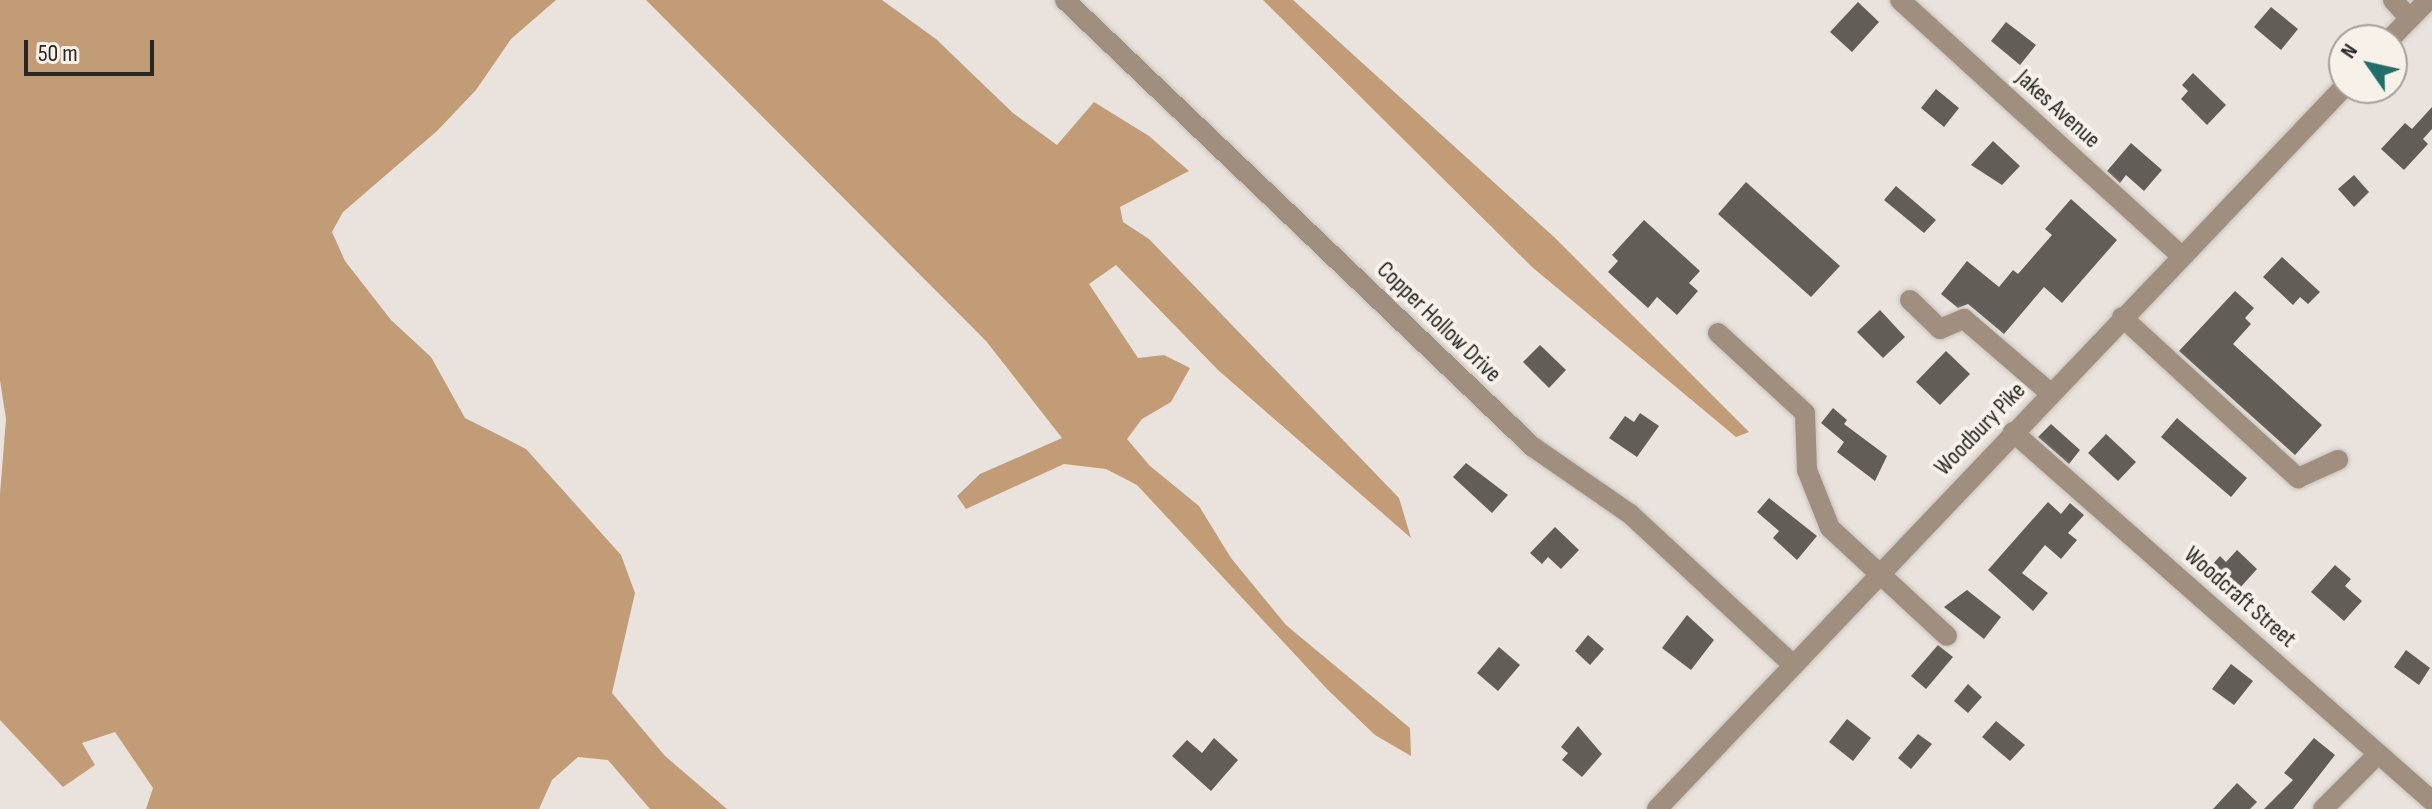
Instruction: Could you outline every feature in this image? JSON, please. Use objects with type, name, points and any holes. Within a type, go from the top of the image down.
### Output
[{"type":"street","name":"Copper Hollow Drive","points":[[1065,0],[1533,447],[1630,514],[1792,664]]},
{"type":"street","name":"Jakes Avenue","points":[[1900,0],[2181,256]]},
{"type":"street","points":[[2393,0],[2410,19]]},
{"type":"street","points":[[2405,24],[2428,0]]},
{"type":"street","name":"Woodbury Pike","points":[[1657,809],[1881,570],[2328,104]]},
{"type":"street","points":[[1910,300],[1940,329],[1964,319],[2050,393]]},
{"type":"street","points":[[2122,317],[2298,478],[2338,460]]},
{"type":"street","points":[[1718,333],[1805,413],[1807,470],[1830,528],[1881,570],[1947,636]]},
{"type":"street","name":"Woodcraft Street","points":[[2013,432],[2432,801]]},
{"type":"street","points":[[2323,809],[2378,754]]},
{"type":"shaded area","points":[[0,0],[556,0],[511,39],[476,90],[437,131],[343,212],[332,232],[345,261],[391,320],[431,357],[465,418],[526,449],[621,555],[635,593],[612,693],[665,756],[727,809],[650,809],[608,760],[578,757],[552,780],[539,809],[146,809],[153,788],[115,732],[82,743],[95,765],[63,787],[0,720],[0,494],[6,419],[0,380]]},
{"type":"shaded area","points":[[646,0],[882,0],[936,39],[1013,113],[1057,145],[1094,102],[1149,136],[1189,171],[1120,207],[1123,222],[1149,239],[1399,498],[1411,538],[1218,370],[1116,265],[1089,284],[1138,358],[1164,355],[1190,368],[1171,402],[1142,419],[1127,439],[1150,466],[1199,506],[1231,558],[1286,625],[1410,728],[1411,756],[1375,735],[1328,690],[1137,485],[1106,469],[1064,464],[966,509],[957,496],[980,474],[1062,438],[986,341]]},
{"type":"shaded area","points":[[1263,0],[1293,0],[1554,237],[1749,432],[1736,437],[1532,267]]},
{"type":"building","points":[[1858,2],[1879,22],[1852,52],[1830,32]]},
{"type":"building","points":[[2271,7],[2298,29],[2281,50],[2254,27]]},
{"type":"building","points":[[2006,22],[2036,45],[2020,65],[1991,41]]},
{"type":"building","points":[[2193,73],[2226,105],[2207,125],[2181,99],[2188,91],[2182,85]]},
{"type":"building","points":[[1936,89],[1959,108],[1944,127],[1921,108]]},
{"type":"building","points":[[2432,107],[2432,129],[2423,139],[2428,144],[2404,170],[2381,149],[2405,123],[2412,129]]},
{"type":"building","points":[[1993,141],[2020,166],[2002,185],[1971,165]]},
{"type":"building","points":[[2131,143],[2162,170],[2144,191],[2126,175],[2120,183],[2107,171]]},
{"type":"building","points":[[2354,175],[2369,192],[2354,207],[2338,189]]},
{"type":"building","points":[[1746,182],[1840,266],[1811,297],[1718,214]]},
{"type":"building","points":[[1896,186],[1936,220],[1924,233],[1884,200]]},
{"type":"building","points":[[2071,199],[2117,240],[2062,303],[2044,287],[2004,334],[1968,304],[1958,308],[1941,294],[1967,261],[1999,287],[2013,270],[2018,274],[2052,235],[2045,229]]},
{"type":"building","points":[[1644,220],[1700,271],[1689,283],[1698,291],[1677,315],[1657,297],[1648,308],[1608,272],[1618,261],[1612,255]]},
{"type":"building","points":[[2282,257],[2320,292],[2308,304],[2300,297],[2293,305],[2263,277]]},
{"type":"building","points":[[2235,291],[2254,308],[2245,318],[2251,324],[2233,344],[2322,425],[2295,455],[2179,351]]},
{"type":"building","points":[[1880,310],[1905,337],[1883,358],[1857,332]]},
{"type":"building","points":[[1540,345],[1566,370],[1549,388],[1523,362]]},
{"type":"building","points":[[1946,351],[1970,374],[1940,405],[1916,382]]},
{"type":"building","points":[[1833,408],[1847,420],[1844,424],[1887,456],[1875,481],[1837,452],[1844,442],[1821,423]]},
{"type":"building","points":[[1640,413],[1659,426],[1637,457],[1609,438],[1625,416],[1634,422]]},
{"type":"building","points":[[2177,418],[2247,478],[2231,497],[2161,437]]},
{"type":"building","points":[[2051,424],[2080,450],[2069,464],[2038,437]]},
{"type":"building","points":[[2106,434],[2136,462],[2118,481],[2088,453]]},
{"type":"building","points":[[1466,463],[1508,495],[1492,513],[1453,477]]},
{"type":"building","points":[[1769,498],[1817,536],[1797,560],[1773,538],[1779,531],[1757,512]]},
{"type":"building","points":[[2048,502],[2061,514],[2070,503],[2084,515],[2068,533],[2077,540],[2061,559],[2045,545],[2022,573],[2048,593],[2033,611],[1988,570]]},
{"type":"building","points":[[1555,527],[1579,550],[1561,569],[1548,557],[1542,564],[1530,553]]},
{"type":"building","points":[[2237,550],[2257,569],[2238,590],[2211,566],[2220,556],[2226,562]]},
{"type":"building","points":[[2335,565],[2351,579],[2345,586],[2362,601],[2344,621],[2311,592]]},
{"type":"building","points":[[1967,590],[2001,617],[1984,639],[1944,607]]},
{"type":"building","points":[[1687,615],[1714,640],[1691,670],[1662,648]]},
{"type":"building","points":[[1588,635],[1604,649],[1590,665],[1575,651]]},
{"type":"building","points":[[1938,645],[1953,657],[1926,689],[1911,676]]},
{"type":"building","points":[[1499,647],[1520,665],[1498,691],[1477,673]]},
{"type":"building","points":[[2406,650],[2430,668],[2419,685],[2394,667]]},
{"type":"building","points":[[2231,664],[2253,681],[2234,705],[2212,689]]},
{"type":"building","points":[[1968,684],[1982,697],[1968,713],[1954,701]]},
{"type":"building","points":[[1847,719],[1871,738],[1853,761],[1829,742]]},
{"type":"building","points":[[1996,721],[2025,745],[2010,761],[1982,737]]},
{"type":"building","points":[[1578,726],[1602,754],[1582,777],[1562,760],[1568,753],[1561,747]]},
{"type":"building","points":[[1918,734],[1932,744],[1911,769],[1898,758]]},
{"type":"building","points":[[1214,738],[1238,760],[1211,791],[1172,756],[1187,740],[1202,753]]},
{"type":"building","points":[[2314,738],[2335,755],[2293,809],[2264,809],[2293,780],[2284,773]]},
{"type":"building","points":[[2237,783],[2257,802],[2250,809],[2213,809]]}]
